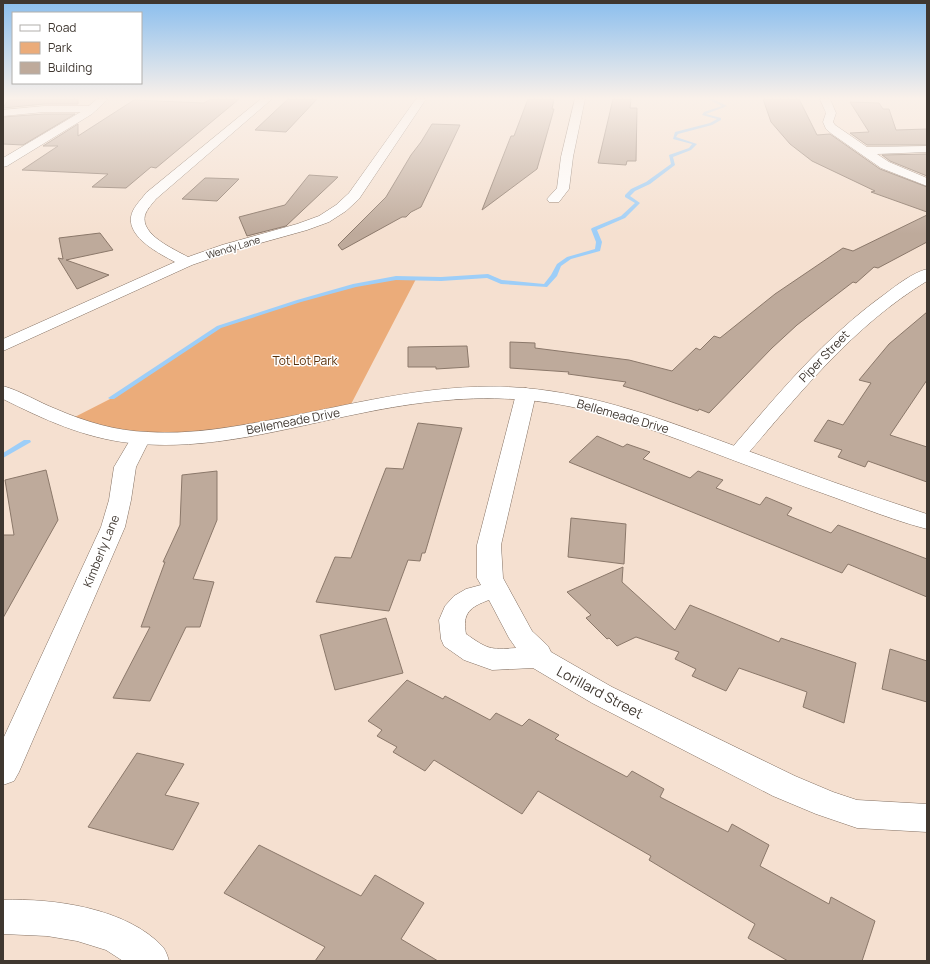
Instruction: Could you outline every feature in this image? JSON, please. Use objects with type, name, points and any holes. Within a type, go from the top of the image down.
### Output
[{"type":"street","points":[[3,163],[35,144]]},
{"type":"street","points":[[187,262],[152,242],[140,231],[137,222],[141,209],[151,196],[213,144]]},
{"type":"street","name":"Wendy Lane","points":[[3,346],[187,262],[227,248],[302,227],[324,219],[341,208],[354,196],[390,144]]},
{"type":"street","points":[[554,199],[563,189],[570,144]]},
{"type":"street","points":[[853,144],[885,165],[927,182]]},
{"type":"street","points":[[863,151],[927,149]]},
{"type":"street","name":"Piper Street","points":[[737,454],[812,367],[858,321],[911,283],[927,274]]},
{"type":"street","points":[[3,392],[62,420],[81,427],[140,439]]},
{"type":"street","name":"Bellemeade Drive","points":[[140,439],[190,438],[239,432],[420,397],[472,392],[526,394],[565,399],[607,408],[653,422],[857,499],[927,522]]},
{"type":"street","name":"Lorillard Street","points":[[526,394],[489,545],[490,578],[522,638],[538,653],[536,657],[602,695],[784,786],[827,804],[857,814],[926,818]]},
{"type":"street","name":"Kimberly Lane","points":[[3,772],[113,527],[120,500],[125,467],[140,439]]},
{"type":"street","points":[[496,590],[471,596],[458,608],[452,620],[454,639],[474,653],[492,660],[536,657]]},
{"type":"street","points":[[3,917],[21,916],[82,924],[119,937],[151,961]]},
{"type":"green space","name":"Tot Lot Park","points":[[396,278],[416,279],[348,410],[164,439],[65,422],[112,398],[219,327],[299,301],[355,285]]},
{"type":"building","points":[[3,144],[25,144],[23,145]]},
{"type":"building","points":[[46,144],[185,144],[156,168],[151,167],[126,188],[92,187],[108,174],[22,170],[58,146],[43,146]]},
{"type":"building","points":[[419,144],[451,144],[421,207],[411,212],[406,217],[402,217],[342,250],[338,245],[386,197],[411,155]]},
{"type":"building","points":[[508,144],[544,144],[537,169],[482,210]]},
{"type":"building","points":[[602,144],[636,144],[636,161],[627,161],[626,165],[598,163]]},
{"type":"building","points":[[790,144],[844,144],[880,169],[927,187],[927,212],[871,192],[875,191],[812,161]]},
{"type":"building","points":[[866,144],[927,144],[927,145]]},
{"type":"building","points":[[927,154],[927,176],[890,161],[882,155]]},
{"type":"building","points":[[309,175],[338,177],[286,226],[247,236],[239,217],[285,205]]},
{"type":"building","points":[[205,178],[239,179],[217,201],[182,199]]},
{"type":"building","points":[[927,215],[927,242],[878,268],[874,267],[856,283],[853,282],[797,325],[772,348],[709,413],[699,409],[698,411],[623,386],[626,382],[568,374],[569,372],[510,368],[510,342],[535,343],[535,348],[629,360],[672,371],[696,348],[700,350],[714,336],[720,338],[775,294],[843,248],[853,251]]},
{"type":"building","points":[[100,233],[113,250],[66,260],[109,275],[77,289],[58,258],[63,259],[59,238]]},
{"type":"building","points":[[927,312],[927,380],[890,435],[927,447],[927,482],[868,461],[865,467],[838,457],[842,450],[814,441],[828,420],[843,425],[871,383],[859,380],[889,344]]},
{"type":"building","points":[[467,346],[469,367],[436,369],[436,367],[408,367],[408,347]]},
{"type":"building","points":[[418,423],[462,428],[425,553],[422,553],[420,561],[408,560],[389,611],[316,602],[335,557],[351,558],[386,468],[403,469]]},
{"type":"building","points":[[597,436],[623,447],[627,444],[650,452],[643,459],[690,478],[698,471],[723,480],[716,488],[760,505],[766,497],[792,508],[787,515],[831,533],[838,525],[927,559],[927,597],[848,564],[842,573],[569,462]]},
{"type":"building","points":[[46,470],[58,520],[3,618],[3,535],[14,535],[5,480]]},
{"type":"building","points":[[217,471],[217,520],[193,579],[214,582],[200,627],[186,627],[150,701],[113,698],[150,627],[141,627],[165,562],[163,562],[180,525],[182,475]]},
{"type":"building","points":[[571,518],[626,524],[624,564],[568,557]]},
{"type":"building","points":[[623,567],[622,582],[675,630],[690,605],[779,642],[781,638],[856,663],[844,723],[803,707],[807,692],[739,668],[726,691],[692,676],[696,669],[675,659],[679,652],[636,637],[617,646],[609,638],[607,639],[586,618],[591,615],[567,592]]},
{"type":"building","points":[[386,618],[403,673],[335,690],[320,635]]},
{"type":"building","points":[[890,649],[927,661],[927,702],[882,689]]},
{"type":"building","points":[[407,680],[443,699],[445,696],[490,720],[496,713],[522,726],[529,719],[559,735],[555,739],[627,777],[632,771],[664,789],[660,797],[728,832],[732,824],[769,845],[760,866],[829,904],[831,897],[875,921],[862,961],[788,961],[748,938],[755,924],[649,860],[651,856],[538,791],[522,814],[434,760],[425,771],[393,752],[397,747],[377,736],[382,730],[368,721]]},
{"type":"building","points":[[137,753],[184,764],[165,795],[199,803],[173,850],[88,827]]},
{"type":"building","points":[[259,845],[361,896],[375,875],[424,903],[401,939],[438,961],[315,961],[325,947],[224,893]]},
{"type":"waterway","points":[[112,398],[219,327],[299,301],[355,285],[396,278],[441,279],[488,276],[501,282],[545,286],[554,276],[559,265],[569,258],[598,250],[599,242],[594,229],[623,217],[638,203],[627,196],[633,190],[648,183],[673,164],[671,156],[690,149],[695,144]]},
{"type":"waterway","points":[[3,456],[27,442]]}]
